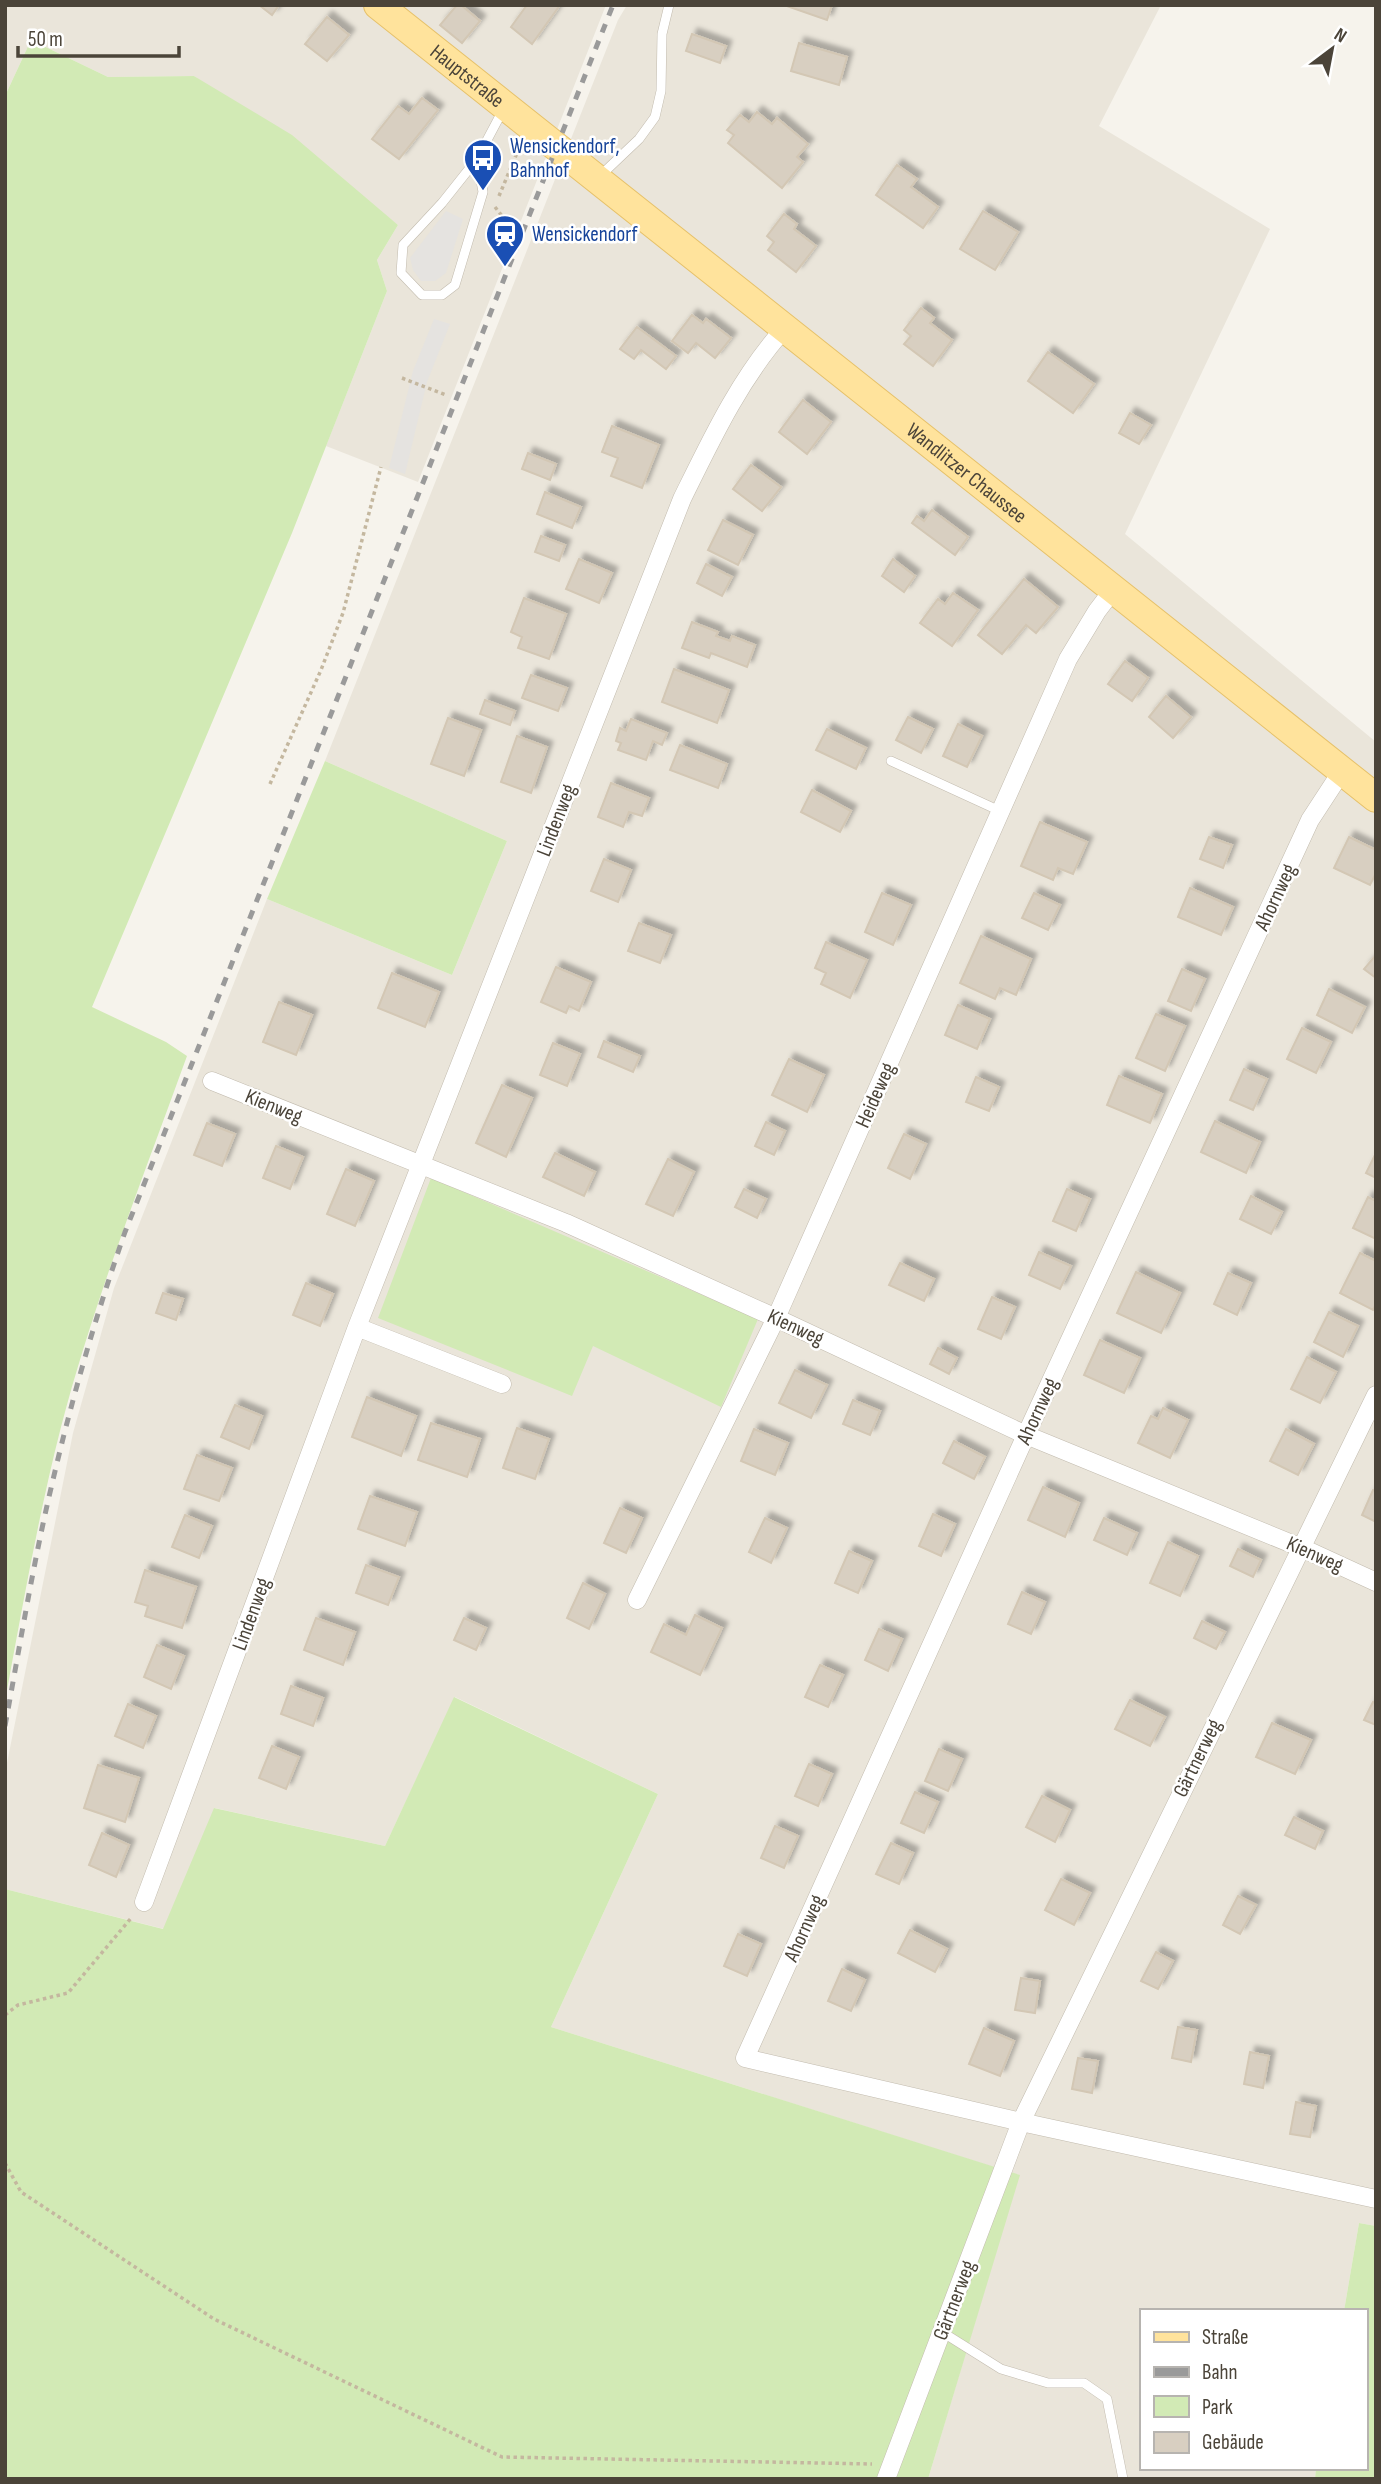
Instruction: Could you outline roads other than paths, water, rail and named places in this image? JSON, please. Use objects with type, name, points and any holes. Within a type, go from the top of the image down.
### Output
[{"type":"main road","name":"Hauptstraße","points":[[378,5],[557,148]]},
{"type":"main road","name":"Wandlitzer Chaussee","points":[[557,148],[1376,798]]},
{"type":"street","name":"Lindenweg","points":[[144,1902],[357,1326],[682,499],[713,435],[755,368],[784,329]]},
{"type":"street","name":"Heideweg","points":[[637,1600],[776,1318],[1068,659],[1113,590]]},
{"type":"street","name":"Ahornweg","points":[[1021,2122],[746,2058],[1026,1436],[1310,820],[1342,771]]},
{"type":"street","name":"Kienweg","points":[[212,1081],[566,1223],[1026,1436],[1303,1548],[1376,1582]]},
{"type":"street","points":[[357,1326],[502,1384]]},
{"type":"street","name":"Gärtnerweg","points":[[889,2472],[1021,2122],[1376,1395]]},
{"type":"street","points":[[1021,2122],[1376,2199]]},
{"type":"lane","points":[[597,180],[610,164],[639,139],[655,117],[661,91],[662,34],[669,5]]},
{"type":"lane","points":[[477,159],[483,192],[455,285],[442,295],[422,295],[401,273],[403,245],[442,203],[477,159],[505,106]]},
{"type":"lane","points":[[891,761],[1000,811]]},
{"type":"lane","points":[[942,2332],[1002,2369],[1048,2383],[1084,2383],[1107,2399],[1122,2479]]},
{"type":"railway","points":[[5,1726],[39,1544],[60,1452],[94,1326],[125,1232],[613,5]]},
{"type":"place","name":"Wensickendorf, Bahnhof","points":[[483,192]]},
{"type":"place","name":"Wensickendorf","points":[[505,268]]}]
